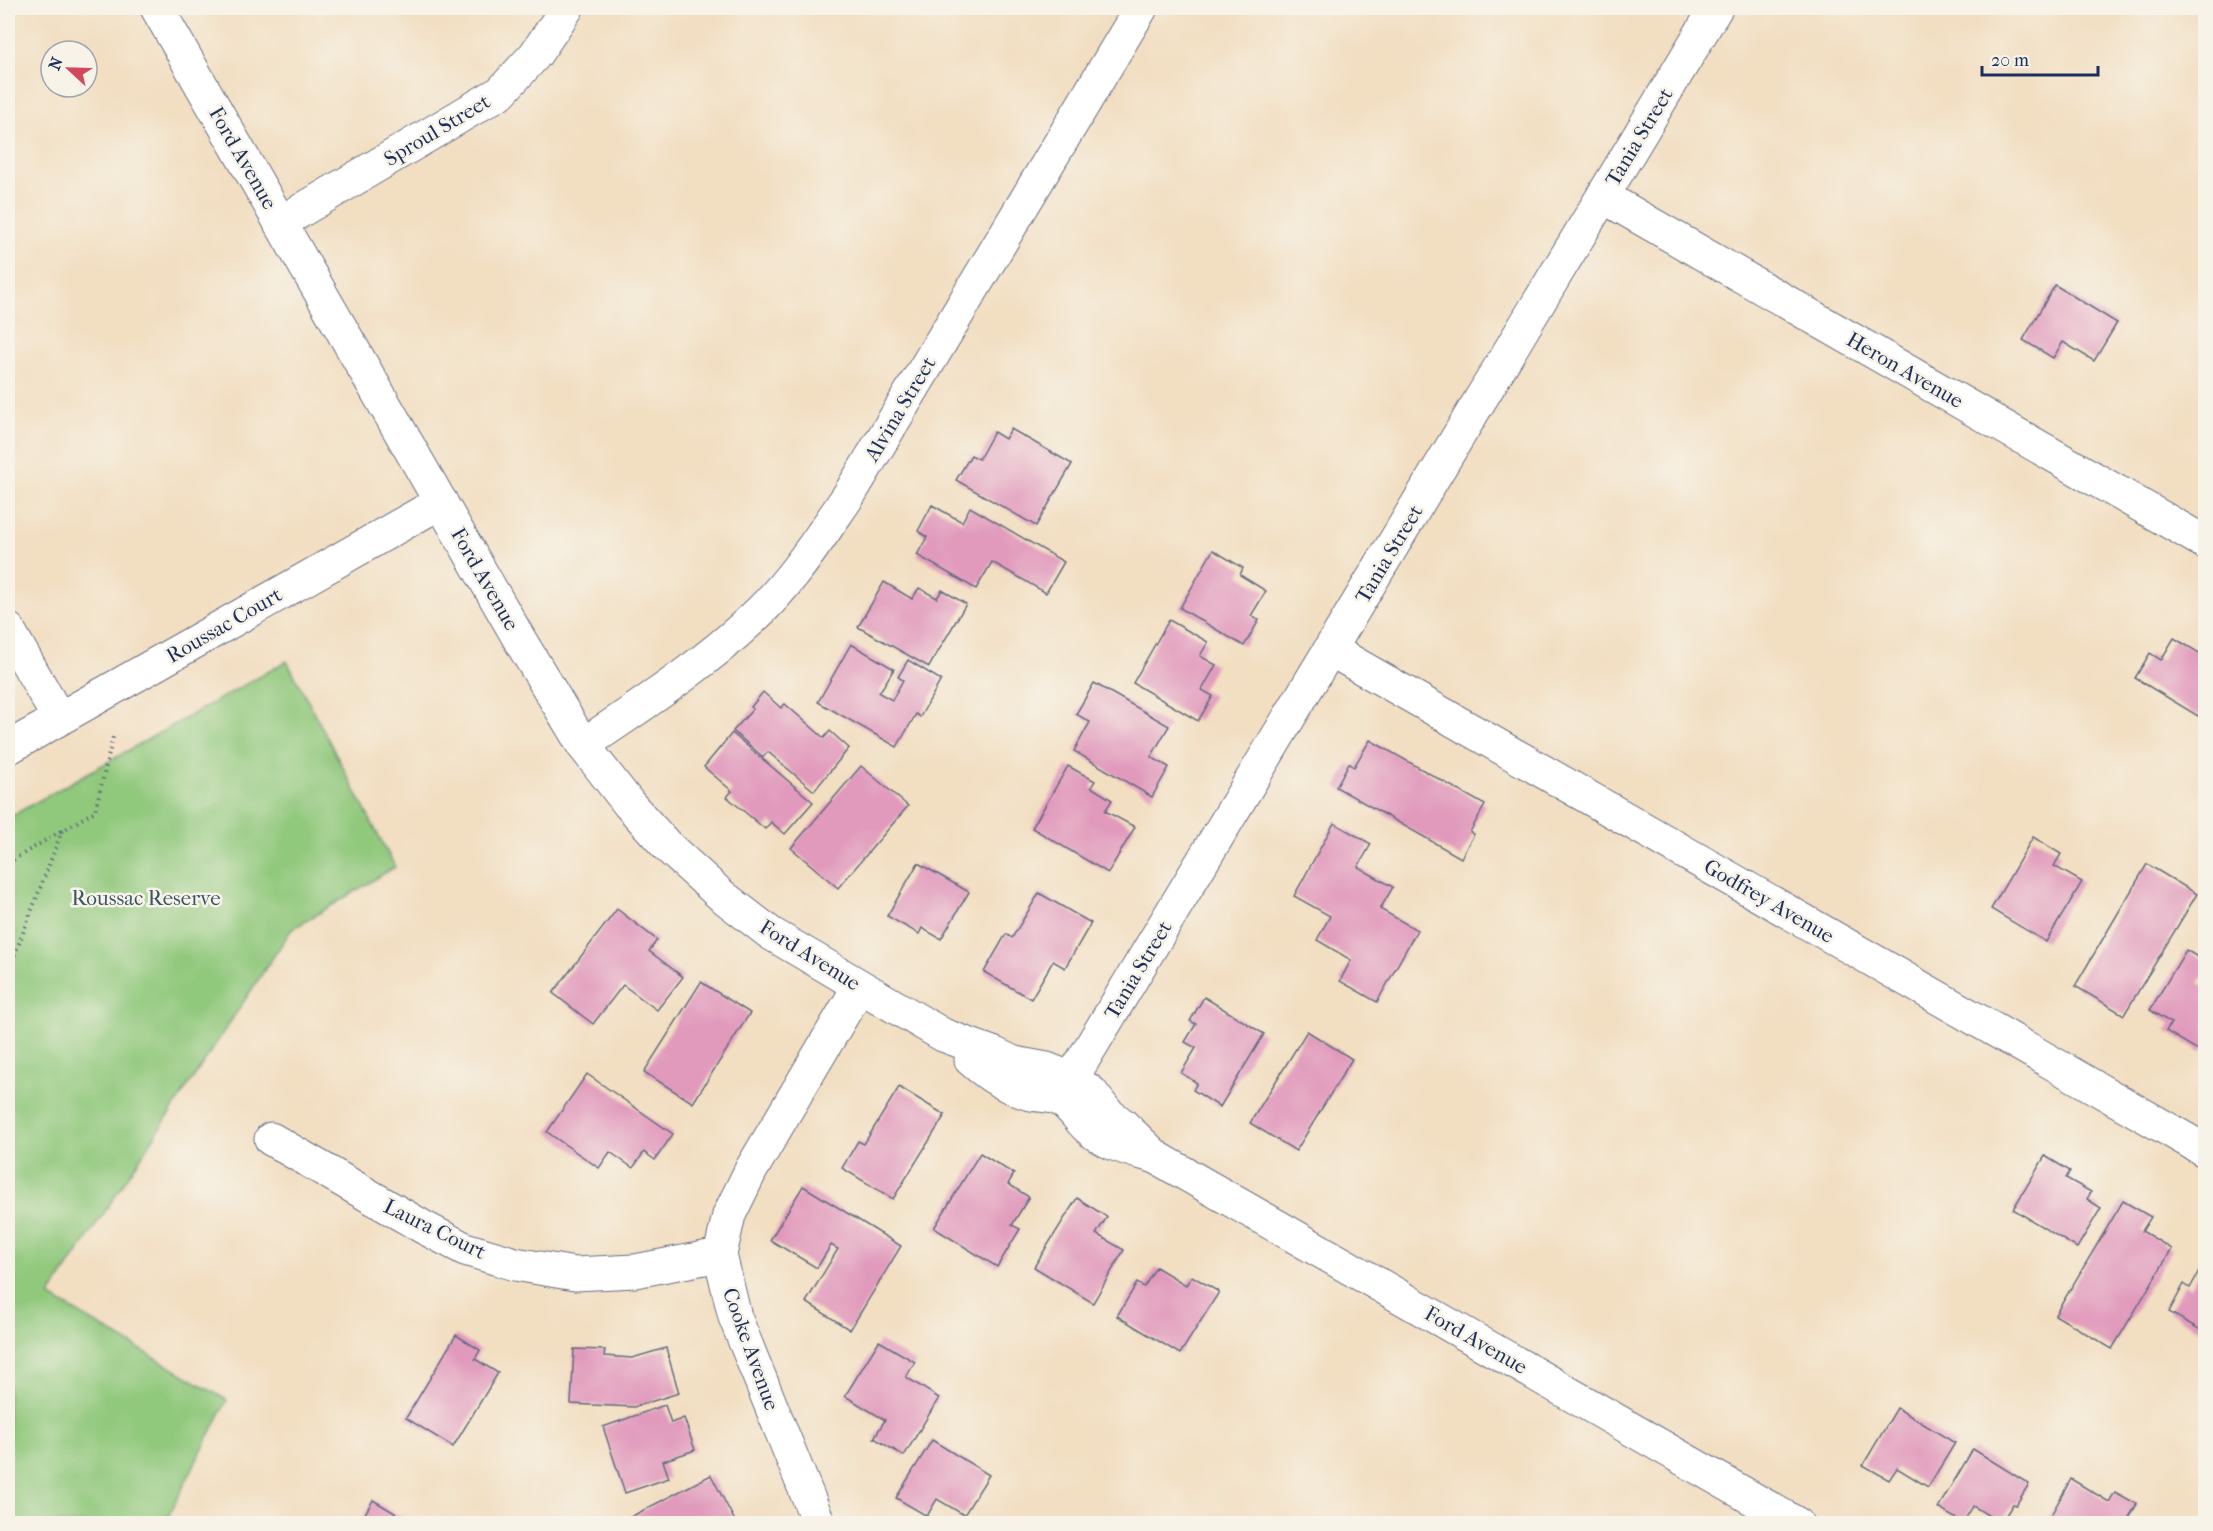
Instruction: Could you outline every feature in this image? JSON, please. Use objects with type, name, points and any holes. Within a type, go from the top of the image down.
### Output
[{"type":"street","name":"Ford Avenue","points":[[157,8],[521,642],[583,745],[629,804],[667,846],[721,895],[770,933],[943,1035],[984,1071],[1004,1084],[1030,1094],[1066,1089],[1072,1110],[1089,1130],[1111,1144],[1156,1157],[1797,1524]]},
{"type":"street","name":"Sproul Street","points":[[280,223],[501,92],[535,55],[567,8]]},
{"type":"street","name":"Alvina Street","points":[[583,745],[692,670],[754,617],[804,561],[849,495],[1141,8]]},
{"type":"street","name":"Tania Street","points":[[1066,1089],[1716,8]]},
{"type":"street","name":"Heron Avenue","points":[[1604,197],[2205,543]]},
{"type":"street","name":"Roussac Court","points":[[8,748],[441,502]]},
{"type":"street","points":[[8,629],[59,719]]},
{"type":"street","name":"Godfrey Avenue","points":[[1332,650],[2205,1151]]},
{"type":"street","name":"Cooke Avenue","points":[[819,1524],[735,1317],[720,1254],[729,1215],[751,1170],[859,987]]},
{"type":"street","name":"Laura Court","points":[[271,1139],[433,1233],[465,1249],[515,1264],[585,1274],[635,1271],[720,1254]]},
{"type":"path","points":[[8,863],[95,810],[114,733]]},
{"type":"path","points":[[8,972],[62,831]]},
{"type":"green space","name":"Roussac Reserve","points":[[287,661],[395,867],[291,930],[49,1296],[227,1400],[165,1523],[8,1523],[8,818]]},
{"type":"building","points":[[2055,285],[2117,323],[2094,361],[2063,342],[2053,358],[2023,340]]},
{"type":"building","points":[[1011,429],[1072,464],[1036,526],[956,480],[971,455],[979,459],[994,432],[1005,439]]},
{"type":"building","points":[[932,505],[962,522],[970,507],[1064,562],[1046,593],[992,562],[976,589],[917,555],[927,537],[918,531]]},
{"type":"building","points":[[1213,550],[1243,568],[1240,575],[1266,591],[1251,616],[1259,620],[1244,646],[1180,608]]},
{"type":"building","points":[[884,582],[912,599],[919,588],[937,598],[942,590],[966,604],[929,667],[858,627]]},
{"type":"building","points":[[1169,620],[1208,642],[1200,656],[1216,665],[1202,690],[1213,696],[1198,721],[1133,683]]},
{"type":"building","points":[[2174,638],[2201,654],[2206,645],[2206,704],[2198,716],[2135,678],[2150,653],[2161,660]]},
{"type":"building","points":[[851,644],[894,669],[879,693],[892,700],[903,680],[898,677],[908,660],[941,680],[920,717],[916,714],[897,747],[818,702]]},
{"type":"building","points":[[1094,683],[1169,726],[1151,757],[1169,767],[1152,797],[1074,751],[1090,722],[1076,714]]},
{"type":"building","points":[[763,692],[781,708],[785,704],[824,738],[830,731],[849,748],[814,791],[768,752],[763,757],[733,731],[753,709],[751,707]]},
{"type":"building","points":[[732,733],[813,802],[785,834],[771,822],[765,829],[727,797],[732,791],[704,767]]},
{"type":"building","points":[[1370,740],[1485,805],[1470,832],[1474,834],[1461,858],[1336,787],[1349,763],[1354,767]]},
{"type":"building","points":[[861,766],[908,806],[838,888],[791,848]]},
{"type":"building","points":[[1068,766],[1095,781],[1091,787],[1112,800],[1105,811],[1135,827],[1108,873],[1032,828]]},
{"type":"building","points":[[1334,823],[1371,844],[1358,867],[1393,887],[1380,909],[1417,930],[1377,1002],[1340,981],[1351,960],[1317,940],[1330,916],[1294,896]]},
{"type":"building","points":[[2033,837],[2061,854],[2054,866],[2082,882],[2046,942],[1991,909]]},
{"type":"building","points":[[918,863],[969,892],[941,939],[922,928],[919,934],[887,916]]},
{"type":"building","points":[[2147,864],[2197,894],[2124,1015],[2075,986]]},
{"type":"building","points":[[1039,893],[1091,923],[1065,968],[1053,961],[1031,999],[984,972],[1006,934],[1012,938]]},
{"type":"building","points":[[617,909],[657,940],[649,951],[683,977],[657,1010],[623,985],[593,1024],[553,993]]},
{"type":"building","points":[[2186,950],[2206,962],[2206,972],[2199,983],[2206,986],[2206,1044],[2201,1052],[2166,1031],[2171,1023],[2150,1010]]},
{"type":"building","points":[[701,982],[750,1013],[693,1103],[644,1072]]},
{"type":"building","points":[[1204,997],[1264,1034],[1220,1107],[1193,1090],[1197,1083],[1181,1073],[1196,1048],[1185,1042],[1196,1024],[1190,1021]]},
{"type":"building","points":[[1307,1031],[1352,1059],[1296,1151],[1250,1123]]},
{"type":"building","points":[[587,1074],[673,1134],[655,1160],[644,1152],[633,1168],[610,1152],[599,1168],[547,1132]]},
{"type":"building","points":[[899,1087],[945,1115],[893,1199],[842,1168],[858,1141],[864,1144]]},
{"type":"building","points":[[980,1153],[1014,1174],[1008,1184],[1029,1197],[1012,1225],[1020,1229],[997,1267],[934,1228]]},
{"type":"building","points":[[2045,1156],[2070,1171],[2066,1178],[2091,1192],[2087,1199],[2101,1208],[2077,1248],[2013,1209]]},
{"type":"building","points":[[803,1186],[901,1246],[850,1330],[806,1302],[838,1249],[831,1245],[817,1268],[770,1240]]},
{"type":"building","points":[[1077,1198],[1107,1217],[1096,1234],[1124,1250],[1093,1303],[1034,1267]]},
{"type":"building","points":[[2123,1201],[2151,1217],[2142,1231],[2172,1249],[2112,1349],[2055,1315]]},
{"type":"building","points":[[1156,1267],[1186,1285],[1192,1276],[1219,1292],[1180,1354],[1117,1316],[1137,1283],[1144,1287]]},
{"type":"building","points":[[2200,1270],[2206,1273],[2206,1333],[2169,1312],[2184,1284],[2190,1288]]},
{"type":"building","points":[[456,1335],[480,1350],[475,1359],[498,1373],[453,1447],[406,1418]]},
{"type":"building","points":[[879,1341],[915,1362],[906,1377],[939,1398],[904,1456],[874,1438],[885,1420],[845,1396]]},
{"type":"building","points":[[666,1348],[679,1393],[634,1407],[571,1404],[574,1349],[605,1350],[604,1356],[632,1358]]},
{"type":"building","points":[[665,1405],[671,1423],[684,1418],[695,1450],[663,1461],[669,1478],[625,1493],[603,1427]]},
{"type":"building","points":[[1897,1408],[1955,1443],[1928,1487],[1897,1468],[1889,1480],[1863,1465]]},
{"type":"building","points":[[932,1440],[989,1475],[964,1515],[937,1499],[927,1516],[896,1498]]},
{"type":"building","points":[[1973,1449],[2029,1484],[2001,1523],[1973,1506],[1963,1523],[1938,1508]]},
{"type":"building","points":[[711,1475],[736,1523],[617,1524]]},
{"type":"building","points":[[2071,1479],[2109,1502],[2115,1492],[2137,1504],[2125,1524],[2046,1524]]},
{"type":"building","points":[[373,1500],[413,1524],[359,1524]]}]
